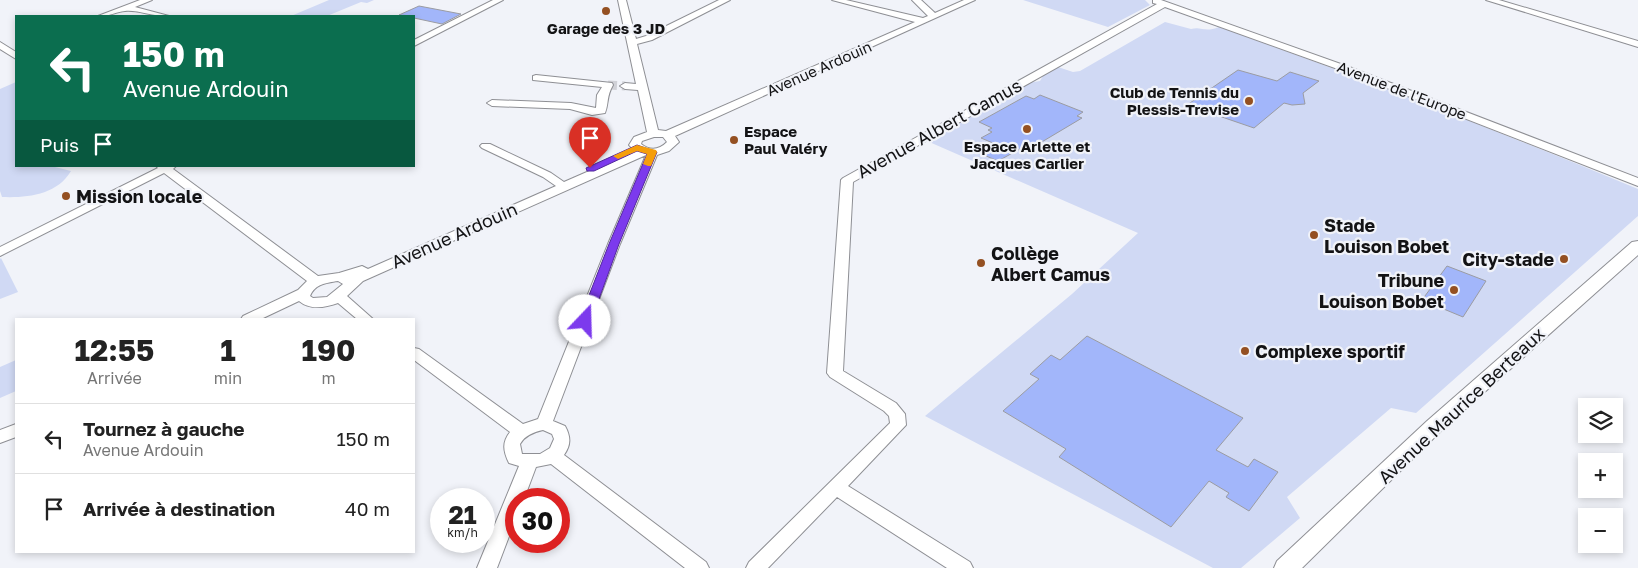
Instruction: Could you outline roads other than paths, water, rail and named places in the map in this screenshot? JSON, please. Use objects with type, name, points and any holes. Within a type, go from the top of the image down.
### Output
[{"type":"main road","name":"Avenue Maurice Berteaux","points":[[1286,568],[1434,426],[1638,246]]},
{"type":"street","points":[[105,15],[148,0]]},
{"type":"street","points":[[415,42],[499,0]]},
{"type":"street","points":[[622,0],[653,134]]},
{"type":"street","points":[[632,43],[649,38],[726,0]]},
{"type":"street","points":[[836,0],[924,21]]},
{"type":"street","points":[[916,0],[930,14],[936,16]]},
{"type":"street","name":"Avenue Ardouin","points":[[667,135],[971,0]]},
{"type":"street","name":"Avenue de l'Europe","points":[[1153,0],[1349,70],[1638,182]]},
{"type":"street","points":[[1490,0],[1638,44]]},
{"type":"street","name":"Avenue Albert Camus","points":[[756,568],[898,425],[897,414],[890,407],[834,374],[847,180],[1164,4]]},
{"type":"street","points":[[126,8],[160,15]]},
{"type":"street","points":[[2,49],[15,46]]},
{"type":"street","points":[[2,49],[15,56]]},
{"type":"street","points":[[492,103],[571,106],[592,112],[601,112],[602,95],[608,85],[536,78]]},
{"type":"street","points":[[624,86],[642,87]]},
{"type":"street","points":[[653,134],[667,135],[673,139],[672,145],[664,150],[645,150],[636,142],[638,139],[653,134]]},
{"type":"street","points":[[486,146],[547,175],[559,183]]},
{"type":"street","points":[[544,424],[614,244],[645,150]]},
{"type":"street","name":"Avenue Ardouin","points":[[345,281],[360,271],[559,183],[645,150]]},
{"type":"street","name":"Avenue Ardouin","points":[[345,281],[358,278],[645,150]]},
{"type":"street","points":[[0,252],[166,167],[316,281]]},
{"type":"street","points":[[306,298],[305,289],[316,281],[328,277],[345,281],[339,298]]},
{"type":"street","points":[[251,318],[306,298],[323,303],[339,298]]},
{"type":"street","points":[[269,318],[306,298]]},
{"type":"street","points":[[339,298],[365,318]]},
{"type":"street","points":[[415,354],[521,432]]},
{"type":"street","points":[[0,428],[15,421]]},
{"type":"street","points":[[544,424],[559,430],[563,437],[562,445],[553,456],[542,461],[529,463],[516,458],[512,452],[512,443],[521,432],[530,427],[544,424]]},
{"type":"street","points":[[0,437],[15,430]]},
{"type":"street","points":[[553,456],[699,568]]},
{"type":"street","points":[[487,568],[529,463]]},
{"type":"street","points":[[837,488],[962,568]]},
{"type":"tunnel","points":[[608,85],[625,86]]},
{"type":"place","name":"Garage des 3 JD","points":[[606,11]]},
{"type":"place","name":"Club de Tennis du Plessis-Trevise","points":[[1249,101]]},
{"type":"place","name":"Espace Arlette et Jacques Carlier","points":[[1027,129]]},
{"type":"place","name":"Espace Paul Valéry","points":[[734,140]]},
{"type":"place","name":"Mission locale","points":[[66,196]]},
{"type":"place","name":"Stade Louison Bobet","points":[[1314,235]]},
{"type":"place","name":"City-stade","points":[[1564,259]]},
{"type":"place","name":"Collège Albert Camus","points":[[981,263]]},
{"type":"place","name":"Tribune Louison Bobet","points":[[1454,290]]},
{"type":"place","name":"Complexe sportif","points":[[1245,351]]}]
